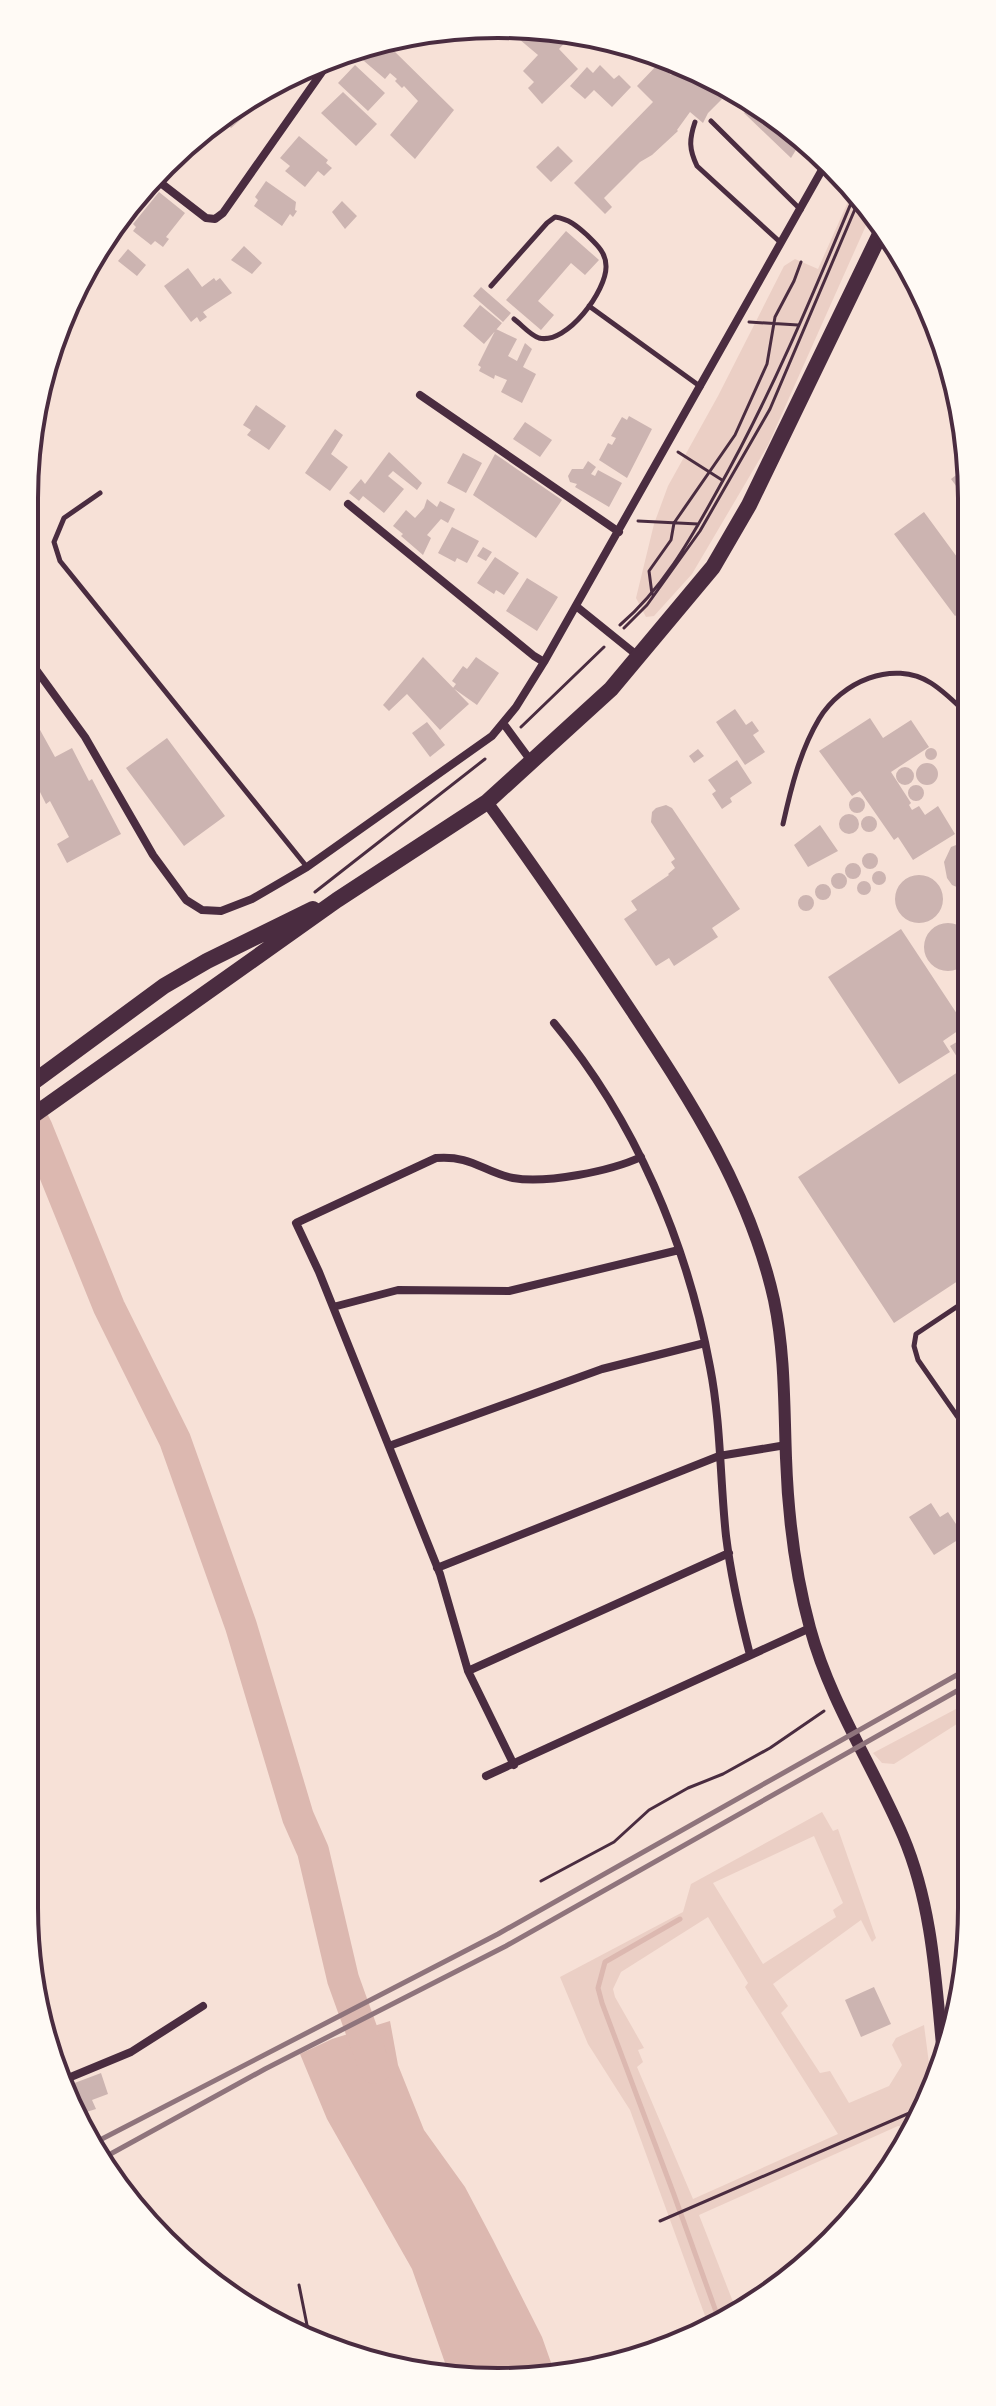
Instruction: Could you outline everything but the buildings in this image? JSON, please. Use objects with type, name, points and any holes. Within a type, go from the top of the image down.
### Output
[{"type":"main road","points":[[38,1112],[337,900],[487,802],[611,689],[713,567],[749,505],[878,239]]},
{"type":"main road","points":[[38,1079],[164,986],[278,925],[337,900]]},
{"type":"street","points":[[162,184],[206,218],[215,219],[223,213],[321,73]]},
{"type":"street","points":[[38,672],[85,737],[153,855],[186,900],[202,910],[221,911],[252,899],[307,867],[492,736],[516,707],[626,520],[821,172]]},
{"type":"street","points":[[420,395],[619,532]]},
{"type":"street","points":[[348,504],[544,662]]},
{"type":"street","points":[[576,606],[639,658]]},
{"type":"street","points":[[503,723],[532,762]]},
{"type":"street","points":[[487,802],[596,957],[694,1106],[727,1166],[754,1231],[773,1299],[783,1364],[795,1558],[810,1628],[838,1703],[903,1838],[918,1883],[935,1962],[941,2031]]},
{"type":"street","points":[[554,1023],[597,1079],[641,1157],[669,1221],[692,1289],[711,1369],[733,1583],[750,1655]]},
{"type":"street","points":[[514,1765],[468,1671],[437,1568],[333,1307],[296,1223],[436,1158],[453,1156],[470,1160],[513,1178],[544,1178],[584,1174],[623,1165],[641,1157]]},
{"type":"street","points":[[333,1307],[398,1290],[509,1291],[679,1250]]},
{"type":"street","points":[[389,1446],[602,1369],[705,1343]]},
{"type":"street","points":[[437,1568],[719,1456],[786,1445]]},
{"type":"street","points":[[468,1671],[729,1553]]},
{"type":"street","points":[[486,1776],[810,1628]]},
{"type":"street","points":[[70,2077],[131,2052],[203,2006]]},
{"type":"lane","points":[[711,121],[801,210]]},
{"type":"lane","points":[[695,122],[690,152],[697,166],[781,244]]},
{"type":"lane","points":[[491,286],[555,217],[564,218],[599,245],[606,268],[602,285],[576,322],[554,337],[536,337],[514,319]]},
{"type":"lane","points":[[589,306],[701,387]]},
{"type":"lane","points":[[100,493],[64,518],[54,542],[60,561],[307,867]]},
{"type":"lane","points":[[783,824],[802,755],[820,717],[840,694],[862,679],[885,674],[910,674],[931,683],[958,706]]},
{"type":"lane","points":[[958,1306],[916,1334],[914,1346],[918,1360],[958,1417]]},
{"type":"path","points":[[610,634],[652,594],[724,481],[746,440],[851,203]]},
{"type":"path","points":[[652,594],[649,571],[671,540],[674,523],[735,435],[767,364],[774,323],[801,262]]},
{"type":"path","points":[[737,321],[798,325]]},
{"type":"path","points":[[735,435],[746,440]]},
{"type":"path","points":[[668,446],[724,481]]},
{"type":"path","points":[[626,520],[699,524]]},
{"type":"path","points":[[541,1881],[614,1842],[649,1810],[758,1754],[838,1703]]},
{"type":"path","points":[[660,2221],[910,2113]]},
{"type":"path","points":[[299,2285],[307,2326]]},
{"type":"shaded area","points":[[849,200],[867,223],[768,445],[692,574],[654,616],[646,617],[636,598],[654,524],[668,486],[784,266],[795,259],[818,269]]},
{"type":"shaded area","points":[[958,1708],[958,1723],[894,1764],[882,1763],[873,1753]]},
{"type":"shaded area","points":[[822,1812],[833,1831],[838,1829],[876,1938],[872,1942],[861,1920],[773,1984],[788,2006],[781,2013],[820,2073],[830,2071],[849,2103],[889,2086],[902,2065],[892,2045],[896,2038],[924,2025],[929,2067],[902,2126],[699,2215],[733,2303],[706,2318],[630,2110],[588,2044],[560,1977],[683,1912],[691,1884]],"holes":[[[814,1836],[843,1903],[833,1910],[836,1917],[763,1964],[713,1883]],[[708,1917],[748,1983],[745,1987],[838,2134],[693,2199],[637,2067],[643,2062],[638,2050],[644,2048],[613,1989],[621,1972]]]},
{"type":"shaded area","points":[[390,2021],[398,2065],[424,2130],[465,2187],[542,2337],[552,2365],[498,2368],[446,2365],[412,2269],[327,2119],[300,2054],[332,2039]]},
{"type":"waterway","points":[[38,1131],[109,1307],[175,1440],[241,1626],[298,1817],[313,1851],[343,1979],[375,2068]]},
{"type":"waterway","points":[[680,1919],[605,1962],[598,1988],[716,2312]]},
{"type":"railway","points":[[101,2139],[498,1934],[958,1674]]},
{"type":"railway","points":[[110,2154],[265,2069],[506,1946],[958,1690]]}]
